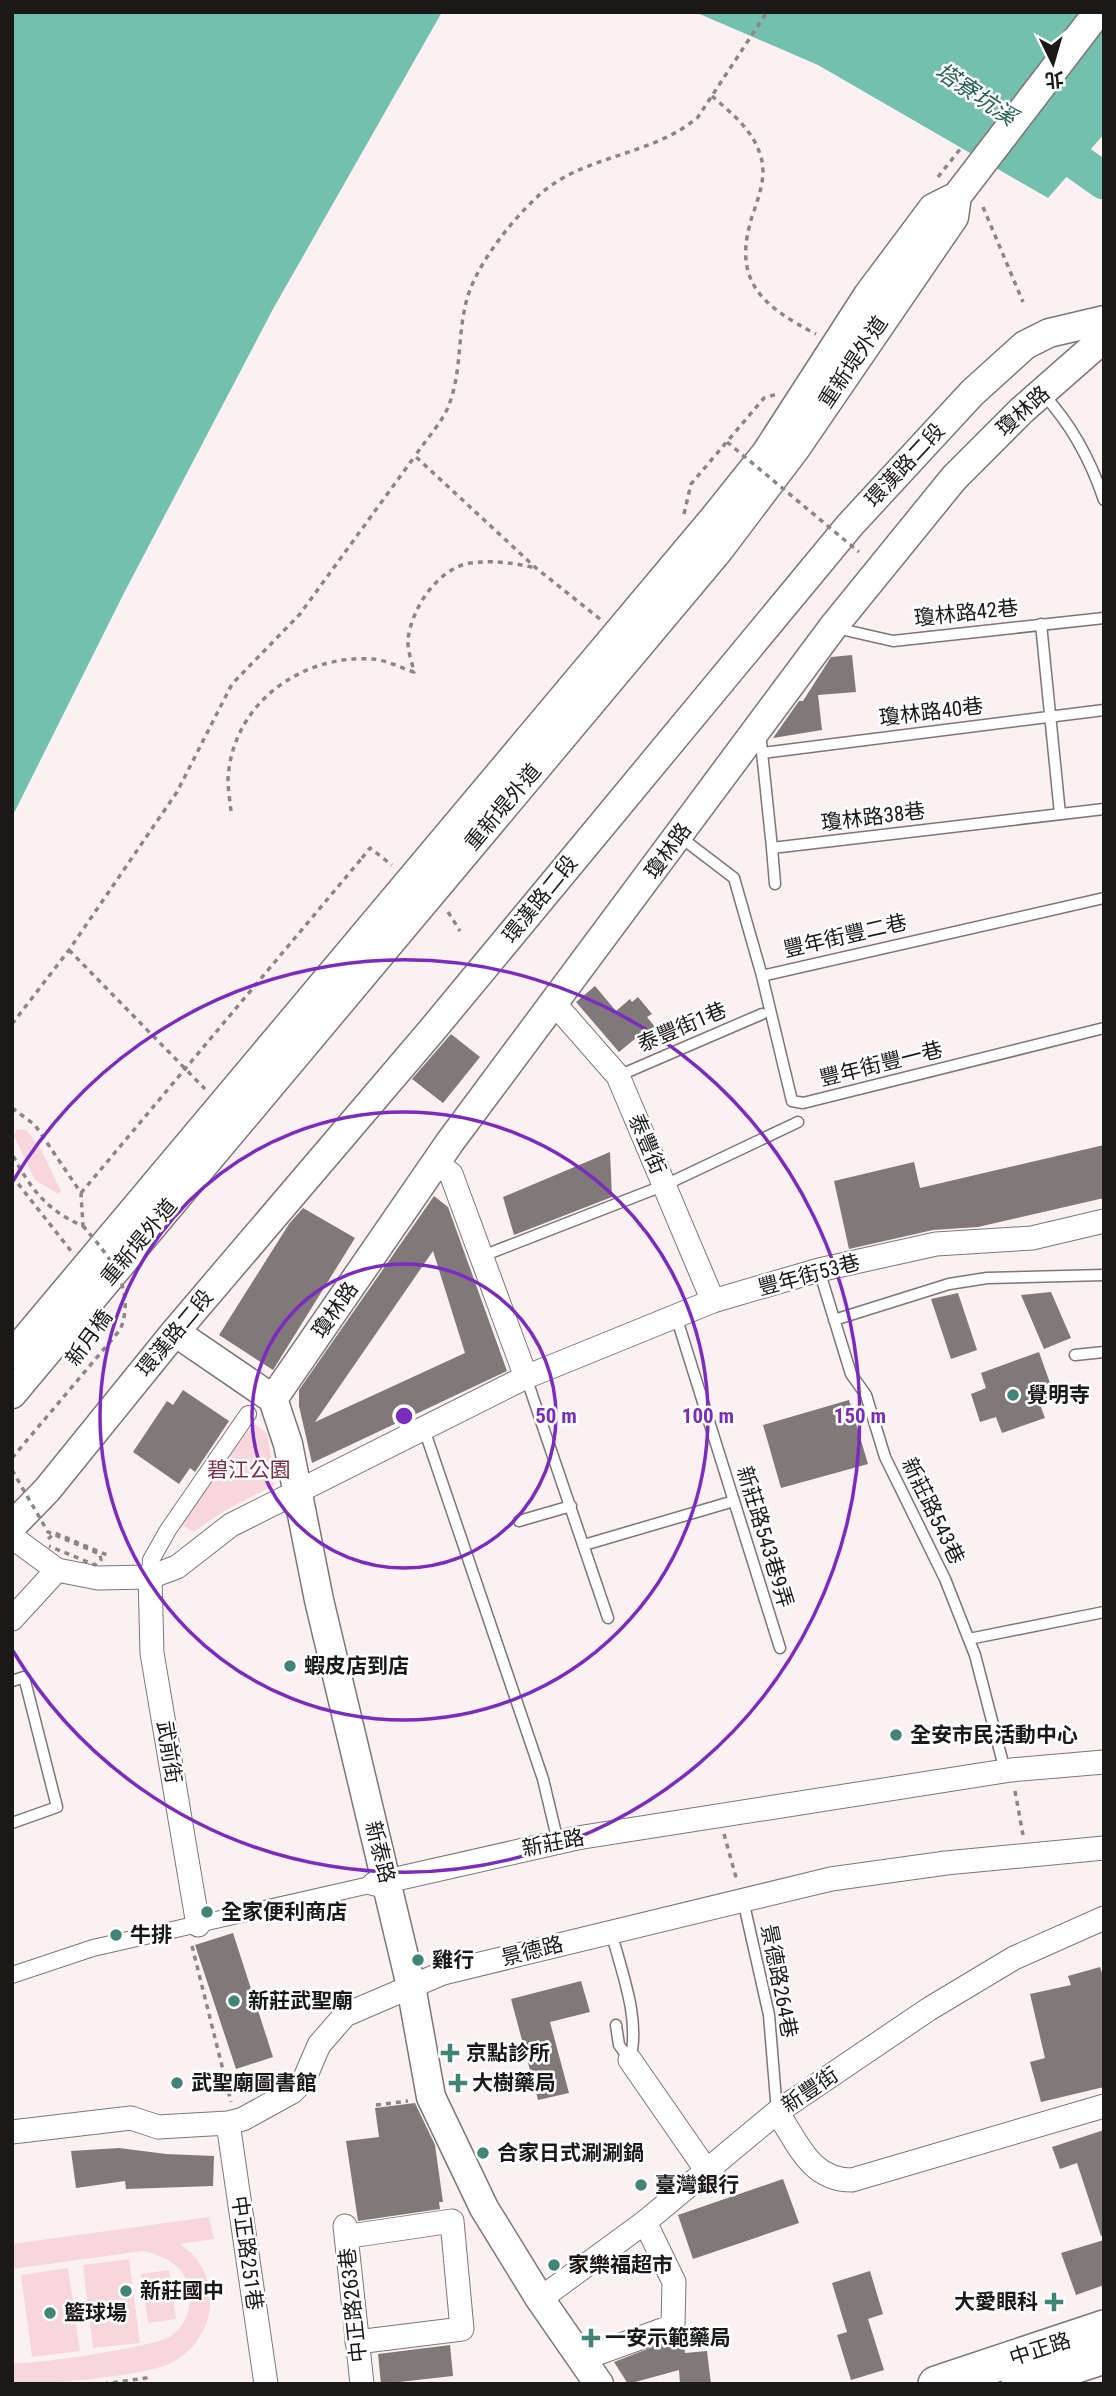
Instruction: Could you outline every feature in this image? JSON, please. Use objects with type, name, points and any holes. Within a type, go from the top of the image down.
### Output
[{"type":"main road","name":"中正路","points":[[936,2384],[1104,2328]]},
{"type":"main road","name":"中正路","points":[[1020,2384],[1104,2356]]},
{"type":"street","points":[[961,189],[1098,12]]},
{"type":"street","name":"重新堤外道","points":[[12,1355],[714,517],[766,453],[868,295],[933,208],[961,189]]},
{"type":"street","name":"重新堤外道","points":[[12,1394],[749,513],[954,217],[961,189]]},
{"type":"street","name":"環漢路二段","points":[[12,1526],[47,1490],[175,1332],[433,1030],[850,525],[972,393],[1025,345],[1049,333],[1104,320]]},
{"type":"street","name":"瓊林路","points":[[273,1399],[436,1163],[833,627],[954,478],[1104,338]]},
{"type":"street","name":"泰豐街","points":[[554,1003],[618,1076],[713,1301]]},
{"type":"street","points":[[436,1163],[451,1174],[526,1377]]},
{"type":"street","name":"豐年街53巷","points":[[150,1577],[177,1567],[231,1525],[526,1377],[713,1301],[819,1270],[936,1244],[1032,1238],[1104,1221]]},
{"type":"street","points":[[175,1332],[273,1399]]},
{"type":"street","name":"新泰路","points":[[273,1399],[288,1444],[380,1883],[411,1986],[430,2098],[484,2208],[540,2299],[599,2384]]},
{"type":"street","points":[[12,1537],[57,1570],[99,1578],[150,1577],[151,1560],[168,1530],[248,1414]]},
{"type":"street","points":[[12,1619],[57,1570]]},
{"type":"street","name":"武前街","points":[[150,1577],[152,1653],[193,1926]]},
{"type":"street","name":"新莊路","points":[[12,1975],[93,1948],[558,1842],[1008,1771],[1104,1762]]},
{"type":"street","name":"景德路","points":[[12,2132],[131,2118],[158,2127],[232,2122],[292,2092],[304,2081],[319,2045],[345,2015],[443,1973],[831,1879],[946,1863],[1027,1858],[1104,1848]]},
{"type":"street","name":"新豐街","points":[[540,2299],[645,2222],[777,2112],[929,2009],[1003,1965],[1104,1918]]},
{"type":"street","points":[[630,2060],[707,2171]]},
{"type":"street","points":[[777,2112],[822,2175],[852,2180],[1104,2106]]},
{"type":"street","name":"中正路251巷","points":[[232,2122],[266,2384]]},
{"type":"street","name":"中正路263巷","points":[[357,2342],[462,2329],[452,2221],[351,2231],[357,2342],[362,2384]]},
{"type":"street","points":[[582,2359],[673,2326],[674,2282],[645,2222]]},
{"type":"lane","points":[[1042,393],[1061,414],[1096,475],[1104,500]]},
{"type":"lane","name":"瓊林路42巷","points":[[833,627],[893,640],[1104,618]]},
{"type":"lane","points":[[1041,624],[1060,814]]},
{"type":"lane","name":"瓊林路40巷","points":[[762,753],[1104,710]]},
{"type":"lane","points":[[760,723],[775,884]]},
{"type":"lane","name":"瓊林路38巷","points":[[772,848],[1104,809]]},
{"type":"lane","name":"豐年街豐二巷","points":[[679,836],[734,878],[762,976],[1104,898]]},
{"type":"lane","name":"豐年街豐一巷","points":[[762,976],[792,1101],[803,1103],[1104,1027]]},
{"type":"lane","name":"泰豐街1巷","points":[[618,1076],[762,1014]]},
{"type":"lane","points":[[480,1258],[665,1185],[798,1122]]},
{"type":"lane","name":"新莊路543巷","points":[[819,1270],[851,1374],[866,1395],[885,1457],[945,1579],[969,1639],[1008,1771]]},
{"type":"lane","points":[[835,1320],[949,1284],[987,1278],[1104,1275]]},
{"type":"lane","name":"新莊路543巷9弄","points":[[676,1316],[780,1648]]},
{"type":"lane","points":[[1075,1355],[1104,1352]]},
{"type":"lane","points":[[526,1377],[608,1618]]},
{"type":"lane","points":[[424,1429],[543,1779],[558,1842]]},
{"type":"lane","points":[[584,1545],[734,1501]]},
{"type":"lane","points":[[519,1521],[570,1506]]},
{"type":"lane","points":[[969,1639],[1104,1612]]},
{"type":"lane","points":[[12,1681],[24,1677],[57,1807],[12,1823]]},
{"type":"lane","name":"景德路264巷","points":[[743,1899],[769,2015],[777,2112]]},
{"type":"lane","points":[[611,1931],[631,2010],[635,2043],[630,2060]]},
{"type":"lane","points":[[616,2025],[619,2045],[630,2060]]},
{"type":"path","points":[[12,1024],[69,950],[177,792],[232,684],[300,614],[449,406],[458,370],[465,305],[476,273],[525,209],[555,182],[575,171],[683,130],[698,117],[767,12]]},
{"type":"path","points":[[712,96],[744,125],[762,156],[761,191],[747,236],[749,274],[757,292],[778,314],[823,338]]},
{"type":"path","points":[[983,207],[1023,302]]},
{"type":"path","points":[[683,521],[691,484],[764,398]]},
{"type":"path","points":[[727,442],[859,552]]},
{"type":"path","points":[[415,456],[536,568],[601,620]]},
{"type":"path","points":[[231,811],[228,780],[233,753],[247,720],[270,691],[299,673],[333,661],[374,659],[414,672],[408,641],[417,607],[437,581],[467,564],[505,561],[536,568]]},
{"type":"path","points":[[81,1193],[370,848],[395,868]]},
{"type":"path","points":[[446,908],[460,931]]},
{"type":"path","points":[[69,950],[207,1091]]},
{"type":"path","points":[[12,1108],[35,1125],[81,1193],[83,1226]]},
{"type":"path","name":"新月橋","points":[[12,1154],[36,1195],[61,1217],[83,1226],[107,1253],[122,1283],[127,1314],[120,1330],[12,1458]]},
{"type":"path","points":[[12,1176],[73,1255]]},
{"type":"path","points":[[12,1470],[48,1532],[61,1538],[100,1554],[101,1560],[94,1565],[49,1546],[49,1536],[52,1535],[55,1533],[116,1559]]},
{"type":"path","points":[[1008,1771],[1027,1858]]},
{"type":"path","points":[[718,1815],[743,1899]]},
{"type":"path","points":[[193,1926],[232,2122]]},
{"type":"path","points":[[376,2105],[430,2098]]},
{"type":"path","points":[[103,2384],[146,2378],[147,2384]]},
{"type":"green space","points":[[17,1129],[26,1130],[39,1145],[61,1191],[58,1194],[35,1180],[14,1136]]},
{"type":"green space","name":"碧江公園","points":[[254,1423],[267,1434],[274,1485],[224,1511],[193,1532],[179,1523]]},
{"type":"green space","points":[[209,2217],[214,2239],[180,2244],[194,2256],[203,2269],[210,2303],[207,2321],[199,2338],[179,2359],[157,2368],[117,2376],[12,2384],[12,2363],[93,2354],[142,2345],[171,2336],[184,2321],[190,2296],[187,2281],[178,2268],[151,2253],[143,2251],[12,2269],[12,2244]]},
{"type":"green space","name":"籃球場","points":[[129,2259],[140,2343],[93,2348],[83,2265]]},
{"type":"green space","name":"籃球場","points":[[68,2268],[80,2351],[32,2357],[21,2275]]},
{"type":"green space","points":[[169,2270],[176,2319],[148,2323],[141,2274]]},
{"type":"water","points":[[12,12],[442,12],[273,309],[124,593],[12,817]]},
{"type":"water","points":[[695,12],[1076,12],[1104,31],[1104,134],[1048,198],[818,65]]},
{"type":"building","points":[[852,655],[856,692],[818,695],[822,730],[773,738],[799,701],[803,701],[831,657]]},
{"type":"building","points":[[595,986],[616,1011],[630,999],[632,1002],[638,997],[652,1014],[647,1017],[663,1037],[647,1051],[636,1038],[619,1052],[576,1002]]},
{"type":"building","points":[[451,1034],[480,1057],[443,1103],[412,1079]]},
{"type":"building","points":[[1104,1145],[1104,1198],[978,1227],[933,1230],[849,1249],[834,1181],[914,1162],[920,1188]]},
{"type":"building","points":[[610,1152],[612,1197],[514,1235],[503,1197]]},
{"type":"building","points":[[434,1196],[448,1207],[507,1371],[312,1463],[299,1406],[299,1390]],"holes":[[[433,1251],[465,1353],[315,1422]]]},
{"type":"building","points":[[303,1208],[355,1238],[273,1370],[219,1335],[289,1224]]},
{"type":"building","points":[[1051,1292],[1071,1338],[1044,1349],[1021,1295]]},
{"type":"building","points":[[958,1293],[977,1350],[951,1359],[931,1299]]},
{"type":"building","name":"覺明寺","points":[[1039,1352],[1055,1397],[1039,1402],[1045,1418],[1002,1433],[996,1417],[980,1422],[971,1394],[986,1388],[981,1373]]},
{"type":"building","points":[[183,1390],[229,1421],[195,1472],[190,1468],[179,1484],[133,1452],[167,1401],[173,1405]]},
{"type":"building","points":[[849,1400],[868,1464],[781,1488],[763,1425]]},
{"type":"building","name":"新莊武聖廟","points":[[233,1933],[273,2057],[236,2069],[195,1945]]},
{"type":"building","points":[[1100,1967],[1104,1979],[1104,2087],[1041,2102],[1030,2062],[1045,2058],[1030,1994],[1071,1985],[1068,1976]]},
{"type":"building","points":[[581,1981],[590,2012],[550,2022],[569,2093],[538,2100],[511,1999]]},
{"type":"building","points":[[415,2103],[435,2145],[443,2202],[439,2202],[440,2209],[358,2221],[346,2141],[379,2137],[375,2108]]},
{"type":"building","points":[[1104,2130],[1104,2235],[1101,2236],[1077,2163],[1060,2169],[1052,2147]]},
{"type":"building","points":[[119,2148],[214,2156],[213,2186],[126,2189],[125,2181],[76,2188],[71,2151]]},
{"type":"building","points":[[783,2179],[799,2223],[693,2259],[678,2215]]},
{"type":"building","points":[[1104,2240],[1104,2285],[1076,2295],[1061,2253]]},
{"type":"building","points":[[870,2271],[883,2314],[868,2319],[884,2370],[851,2380],[837,2335],[847,2332],[832,2283]]},
{"type":"building","points":[[683,2335],[685,2353],[707,2351],[711,2384],[680,2384],[679,2370],[628,2384],[614,2362]]},
{"type":"building","points":[[450,2345],[453,2376],[381,2384],[378,2354]]},
{"type":"waterway","name":"塔寮坑溪","points":[[1039,135],[1104,181]]},
{"type":"place","name":"覺明寺","points":[[1013,1395]]},
{"type":"place","name":"蝦皮店到店","points":[[290,1666]]},
{"type":"place","name":"全安市民活動中心","points":[[896,1735]]},
{"type":"place","name":"全家便利商店","points":[[207,1912]]},
{"type":"place","name":"牛排","points":[[116,1935]]},
{"type":"place","name":"雞行","points":[[418,1960]]},
{"type":"place","name":"新莊武聖廟","points":[[234,2001]]},
{"type":"place","name":"京點診所","points":[[450,2053]]},
{"type":"place","name":"武聖廟圖書館","points":[[177,2083]]},
{"type":"place","name":"大樹藥局","points":[[458,2083]]},
{"type":"place","name":"合家日式涮涮鍋","points":[[483,2153]]},
{"type":"place","name":"臺灣銀行","points":[[641,2185]]},
{"type":"place","name":"家樂福超市","points":[[554,2265]]},
{"type":"place","name":"新莊國中","points":[[126,2291]]},
{"type":"place","name":"大愛眼科","points":[[1054,2302]]},
{"type":"place","name":"籃球場","points":[[50,2313]]},
{"type":"place","name":"一安示範藥局","points":[[591,2338]]}]
